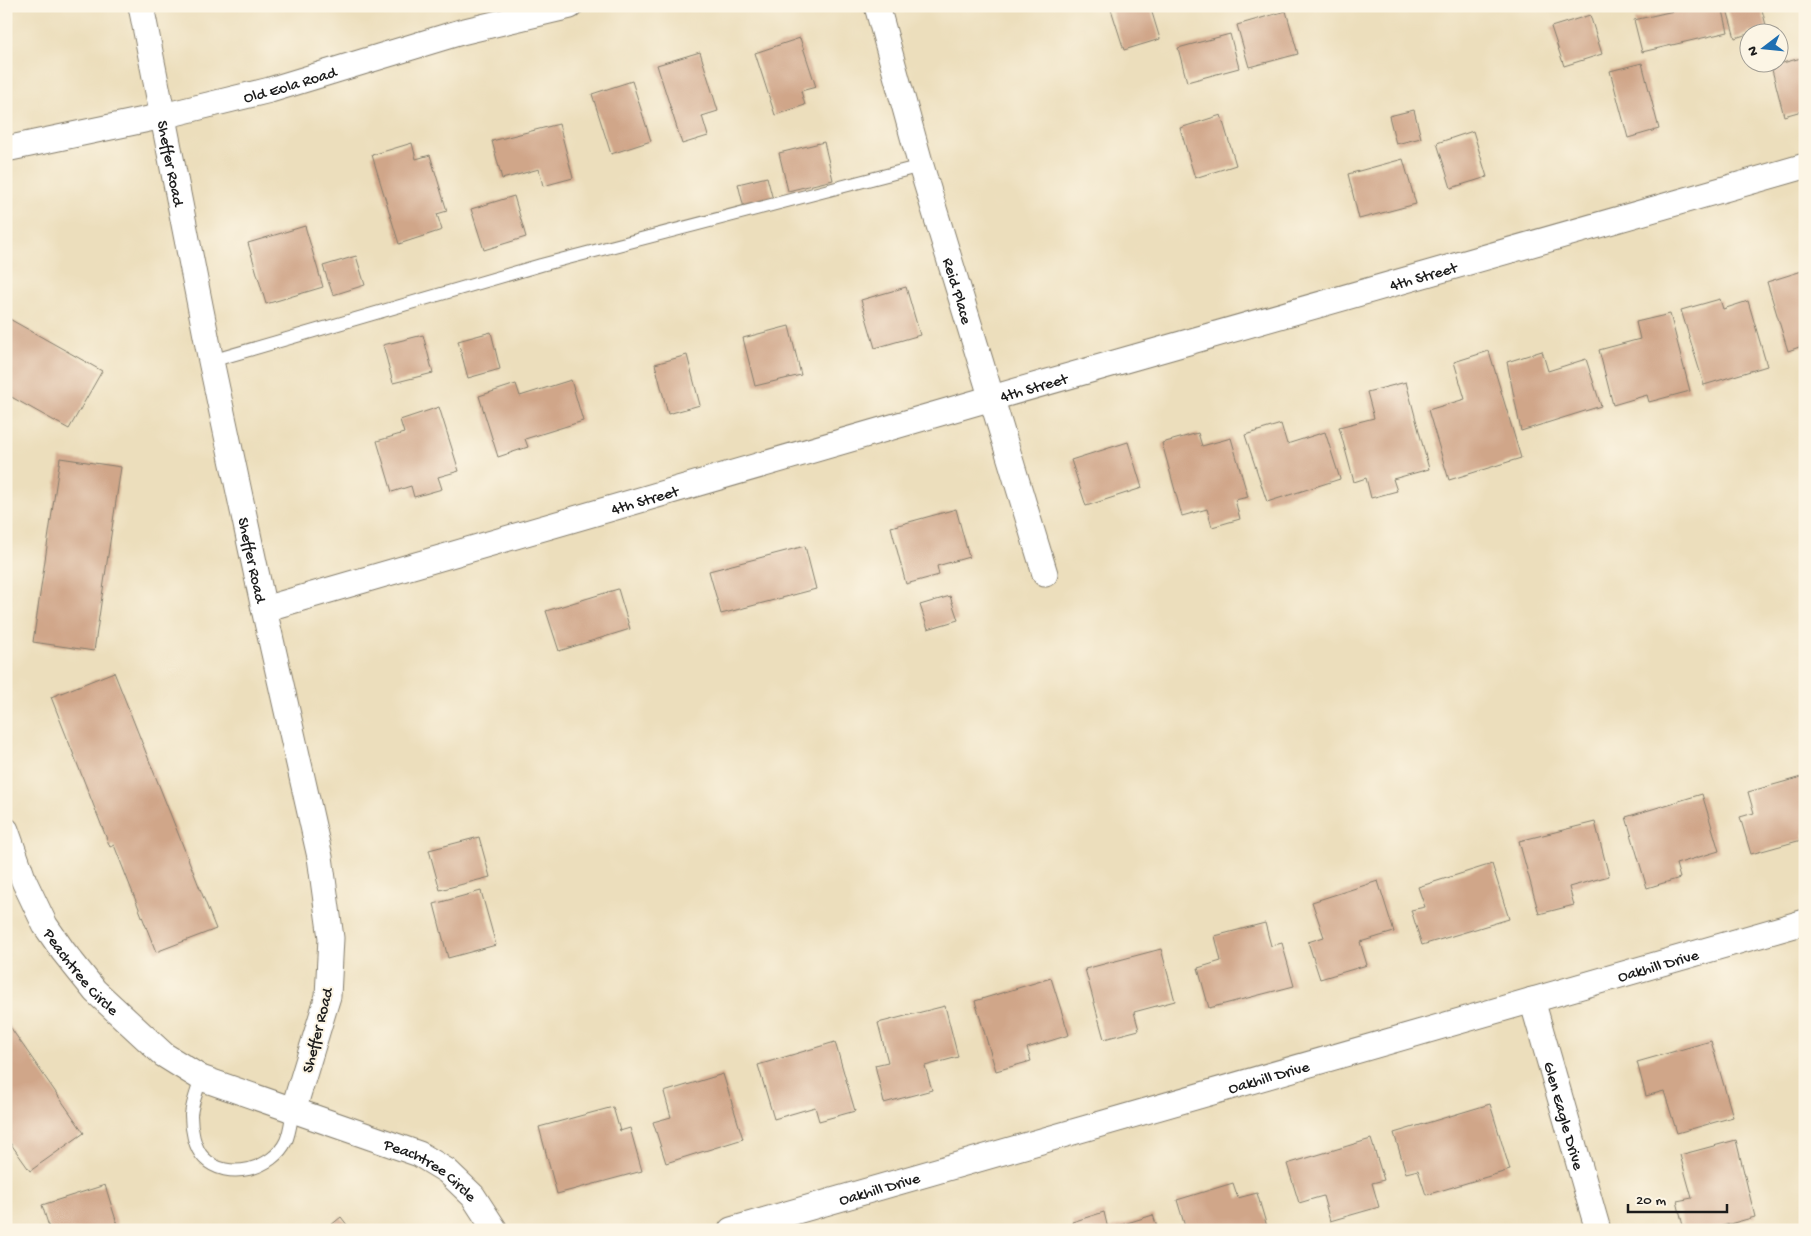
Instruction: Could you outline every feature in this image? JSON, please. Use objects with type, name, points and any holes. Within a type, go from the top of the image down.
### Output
[{"type":"street","name":"Sheffer Road","points":[[141,6],[211,361],[320,857],[331,938],[328,996],[293,1111]]},
{"type":"street","name":"Old Eola Road","points":[[6,149],[163,116],[270,90],[461,32],[570,6]]},
{"type":"street","name":"Reid Place","points":[[877,6],[921,166],[1045,574]]},
{"type":"street","name":"4th Street","points":[[264,609],[992,398],[1805,166]]},
{"type":"street","name":"Peachtree Circle","points":[[6,830],[24,881],[46,925],[63,951],[95,991],[164,1055],[201,1078],[419,1154],[447,1171],[473,1196],[495,1230]]},
{"type":"street","name":"Oakhill Drive","points":[[731,1230],[1805,922]]},
{"type":"street","name":"Glen Eagle Drive","points":[[1532,1000],[1598,1230]]},
{"type":"lane","points":[[211,361],[541,264],[921,166]]},
{"type":"lane","points":[[201,1078],[191,1114],[192,1130],[196,1144],[204,1158],[218,1167],[237,1171],[256,1167],[273,1157],[286,1141],[293,1111]]},
{"type":"building","points":[[1110,6],[1150,6],[1160,39],[1124,50]]},
{"type":"building","points":[[1678,6],[1722,6],[1728,32],[1642,52],[1634,20],[1678,10]]},
{"type":"building","points":[[1726,6],[1761,6],[1765,22],[1738,22],[1738,37],[1735,38]]},
{"type":"building","points":[[1286,11],[1298,54],[1249,67],[1237,25]]},
{"type":"building","points":[[1590,15],[1602,54],[1564,66],[1551,27]]},
{"type":"building","points":[[1230,34],[1239,68],[1187,82],[1178,48]]},
{"type":"building","points":[[800,38],[816,87],[801,91],[805,105],[775,115],[755,53]]},
{"type":"building","points":[[700,52],[718,111],[702,116],[708,136],[682,144],[657,65]]},
{"type":"building","points":[[1805,57],[1805,110],[1784,116],[1773,72],[1788,72],[1788,62]]},
{"type":"building","points":[[1642,63],[1659,129],[1628,138],[1610,71]]},
{"type":"building","points":[[632,81],[651,141],[611,154],[592,94]]},
{"type":"building","points":[[1414,110],[1421,138],[1396,144],[1389,116]]},
{"type":"building","points":[[1221,115],[1236,165],[1195,178],[1180,128]]},
{"type":"building","points":[[559,124],[573,178],[543,186],[539,169],[502,179],[492,141]]},
{"type":"building","points":[[1473,131],[1487,177],[1451,188],[1437,143]]},
{"type":"building","points":[[824,142],[833,180],[788,191],[779,153]]},
{"type":"building","points":[[412,143],[416,159],[430,155],[447,211],[437,214],[442,230],[399,244],[372,155]]},
{"type":"building","points":[[1403,159],[1416,204],[1359,219],[1348,174]]},
{"type":"building","points":[[767,177],[773,200],[744,208],[738,184]]},
{"type":"building","points":[[514,196],[526,237],[484,250],[471,209]]},
{"type":"building","points":[[305,226],[323,287],[266,304],[248,243]]},
{"type":"building","points":[[356,256],[365,285],[333,295],[323,266]]},
{"type":"building","points":[[1802,271],[1805,280],[1805,345],[1788,351],[1767,282]]},
{"type":"building","points":[[906,287],[920,335],[875,348],[861,300]]},
{"type":"building","points":[[1720,299],[1723,309],[1748,301],[1767,366],[1704,385],[1681,310]]},
{"type":"building","points":[[1670,314],[1690,391],[1649,402],[1647,395],[1613,405],[1599,350],[1640,339],[1636,322]]},
{"type":"building","points":[[6,317],[102,371],[69,429],[6,394]]},
{"type":"building","points":[[789,326],[801,375],[755,386],[743,338]]},
{"type":"building","points":[[491,332],[500,369],[468,378],[458,341]]},
{"type":"building","points":[[423,335],[433,373],[393,383],[383,345]]},
{"type":"building","points":[[1489,351],[1521,458],[1449,480],[1428,410],[1465,399],[1454,362]]},
{"type":"building","points":[[1542,351],[1548,371],[1586,359],[1601,406],[1521,431],[1507,362]]},
{"type":"building","points":[[687,355],[700,405],[668,414],[655,364]]},
{"type":"building","points":[[571,380],[583,421],[525,439],[528,447],[498,457],[479,396],[516,384],[520,396]]},
{"type":"building","points":[[1406,382],[1429,469],[1393,479],[1397,491],[1371,498],[1366,478],[1354,482],[1339,427],[1374,418],[1367,392]]},
{"type":"building","points":[[439,407],[459,471],[438,477],[442,489],[414,497],[411,486],[392,492],[377,441],[404,433],[400,420]]},
{"type":"building","points":[[1281,424],[1287,444],[1325,432],[1340,479],[1267,502],[1245,435]]},
{"type":"building","points":[[1198,433],[1202,446],[1231,438],[1248,497],[1235,500],[1240,519],[1212,527],[1207,509],[1182,516],[1162,443]]},
{"type":"building","points":[[1128,442],[1142,488],[1086,506],[1071,460]]},
{"type":"building","points":[[60,458],[121,467],[94,651],[33,642]]},
{"type":"building","points":[[956,509],[969,557],[937,566],[939,575],[906,584],[891,527]]},
{"type":"building","points":[[805,546],[816,589],[721,614],[709,571]]},
{"type":"building","points":[[618,589],[630,629],[559,651],[546,611]]},
{"type":"building","points":[[950,596],[958,620],[928,629],[920,605]]},
{"type":"building","points":[[114,672],[216,929],[156,952],[114,845],[110,847],[51,697]]},
{"type":"building","points":[[1805,776],[1805,834],[1803,834],[1805,839],[1751,854],[1740,817],[1754,813],[1748,792]]},
{"type":"building","points":[[1702,794],[1719,851],[1676,864],[1680,878],[1647,888],[1626,817]]},
{"type":"building","points":[[1595,822],[1609,876],[1569,887],[1574,905],[1539,914],[1519,841]]},
{"type":"building","points":[[479,837],[490,877],[440,890],[429,850]]},
{"type":"building","points":[[1492,864],[1509,919],[1422,945],[1411,910],[1425,907],[1418,887]]},
{"type":"building","points":[[1378,881],[1394,932],[1360,942],[1367,965],[1320,979],[1308,942],[1324,937],[1312,902]]},
{"type":"building","points":[[481,891],[496,945],[448,958],[434,904]]},
{"type":"building","points":[[1265,923],[1271,946],[1282,943],[1294,986],[1209,1008],[1198,968],[1221,961],[1215,936]]},
{"type":"building","points":[[1161,949],[1175,1001],[1134,1012],[1139,1030],[1104,1039],[1085,969]]},
{"type":"building","points":[[1051,978],[1069,1035],[1027,1048],[1031,1061],[996,1071],[975,1001]]},
{"type":"building","points":[[945,1006],[958,1057],[925,1066],[932,1090],[884,1103],[875,1065],[888,1062],[878,1023]]},
{"type":"building","points":[[6,1021],[84,1133],[30,1171],[6,1137]]},
{"type":"building","points":[[1711,1041],[1733,1117],[1677,1133],[1664,1091],[1646,1096],[1637,1062]]},
{"type":"building","points":[[835,1042],[855,1111],[819,1121],[815,1107],[774,1119],[758,1065]]},
{"type":"building","points":[[723,1074],[743,1139],[666,1163],[653,1122],[671,1117],[664,1092]]},
{"type":"building","points":[[1490,1104],[1510,1170],[1426,1195],[1418,1170],[1406,1173],[1394,1133]]},
{"type":"building","points":[[613,1107],[620,1131],[630,1128],[642,1171],[557,1194],[539,1127]]},
{"type":"building","points":[[1371,1139],[1384,1180],[1372,1183],[1379,1207],[1330,1221],[1323,1196],[1299,1203],[1287,1164]]},
{"type":"building","points":[[1736,1140],[1755,1217],[1708,1230],[1684,1230],[1677,1201],[1692,1198],[1680,1155]]},
{"type":"building","points":[[1233,1183],[1238,1198],[1257,1193],[1268,1230],[1186,1230],[1177,1200]]},
{"type":"building","points":[[105,1185],[119,1230],[50,1230],[42,1205]]},
{"type":"building","points":[[1104,1212],[1108,1229],[1153,1215],[1158,1230],[1074,1230],[1072,1222]]},
{"type":"building","points":[[341,1217],[351,1230],[325,1230]]}]
